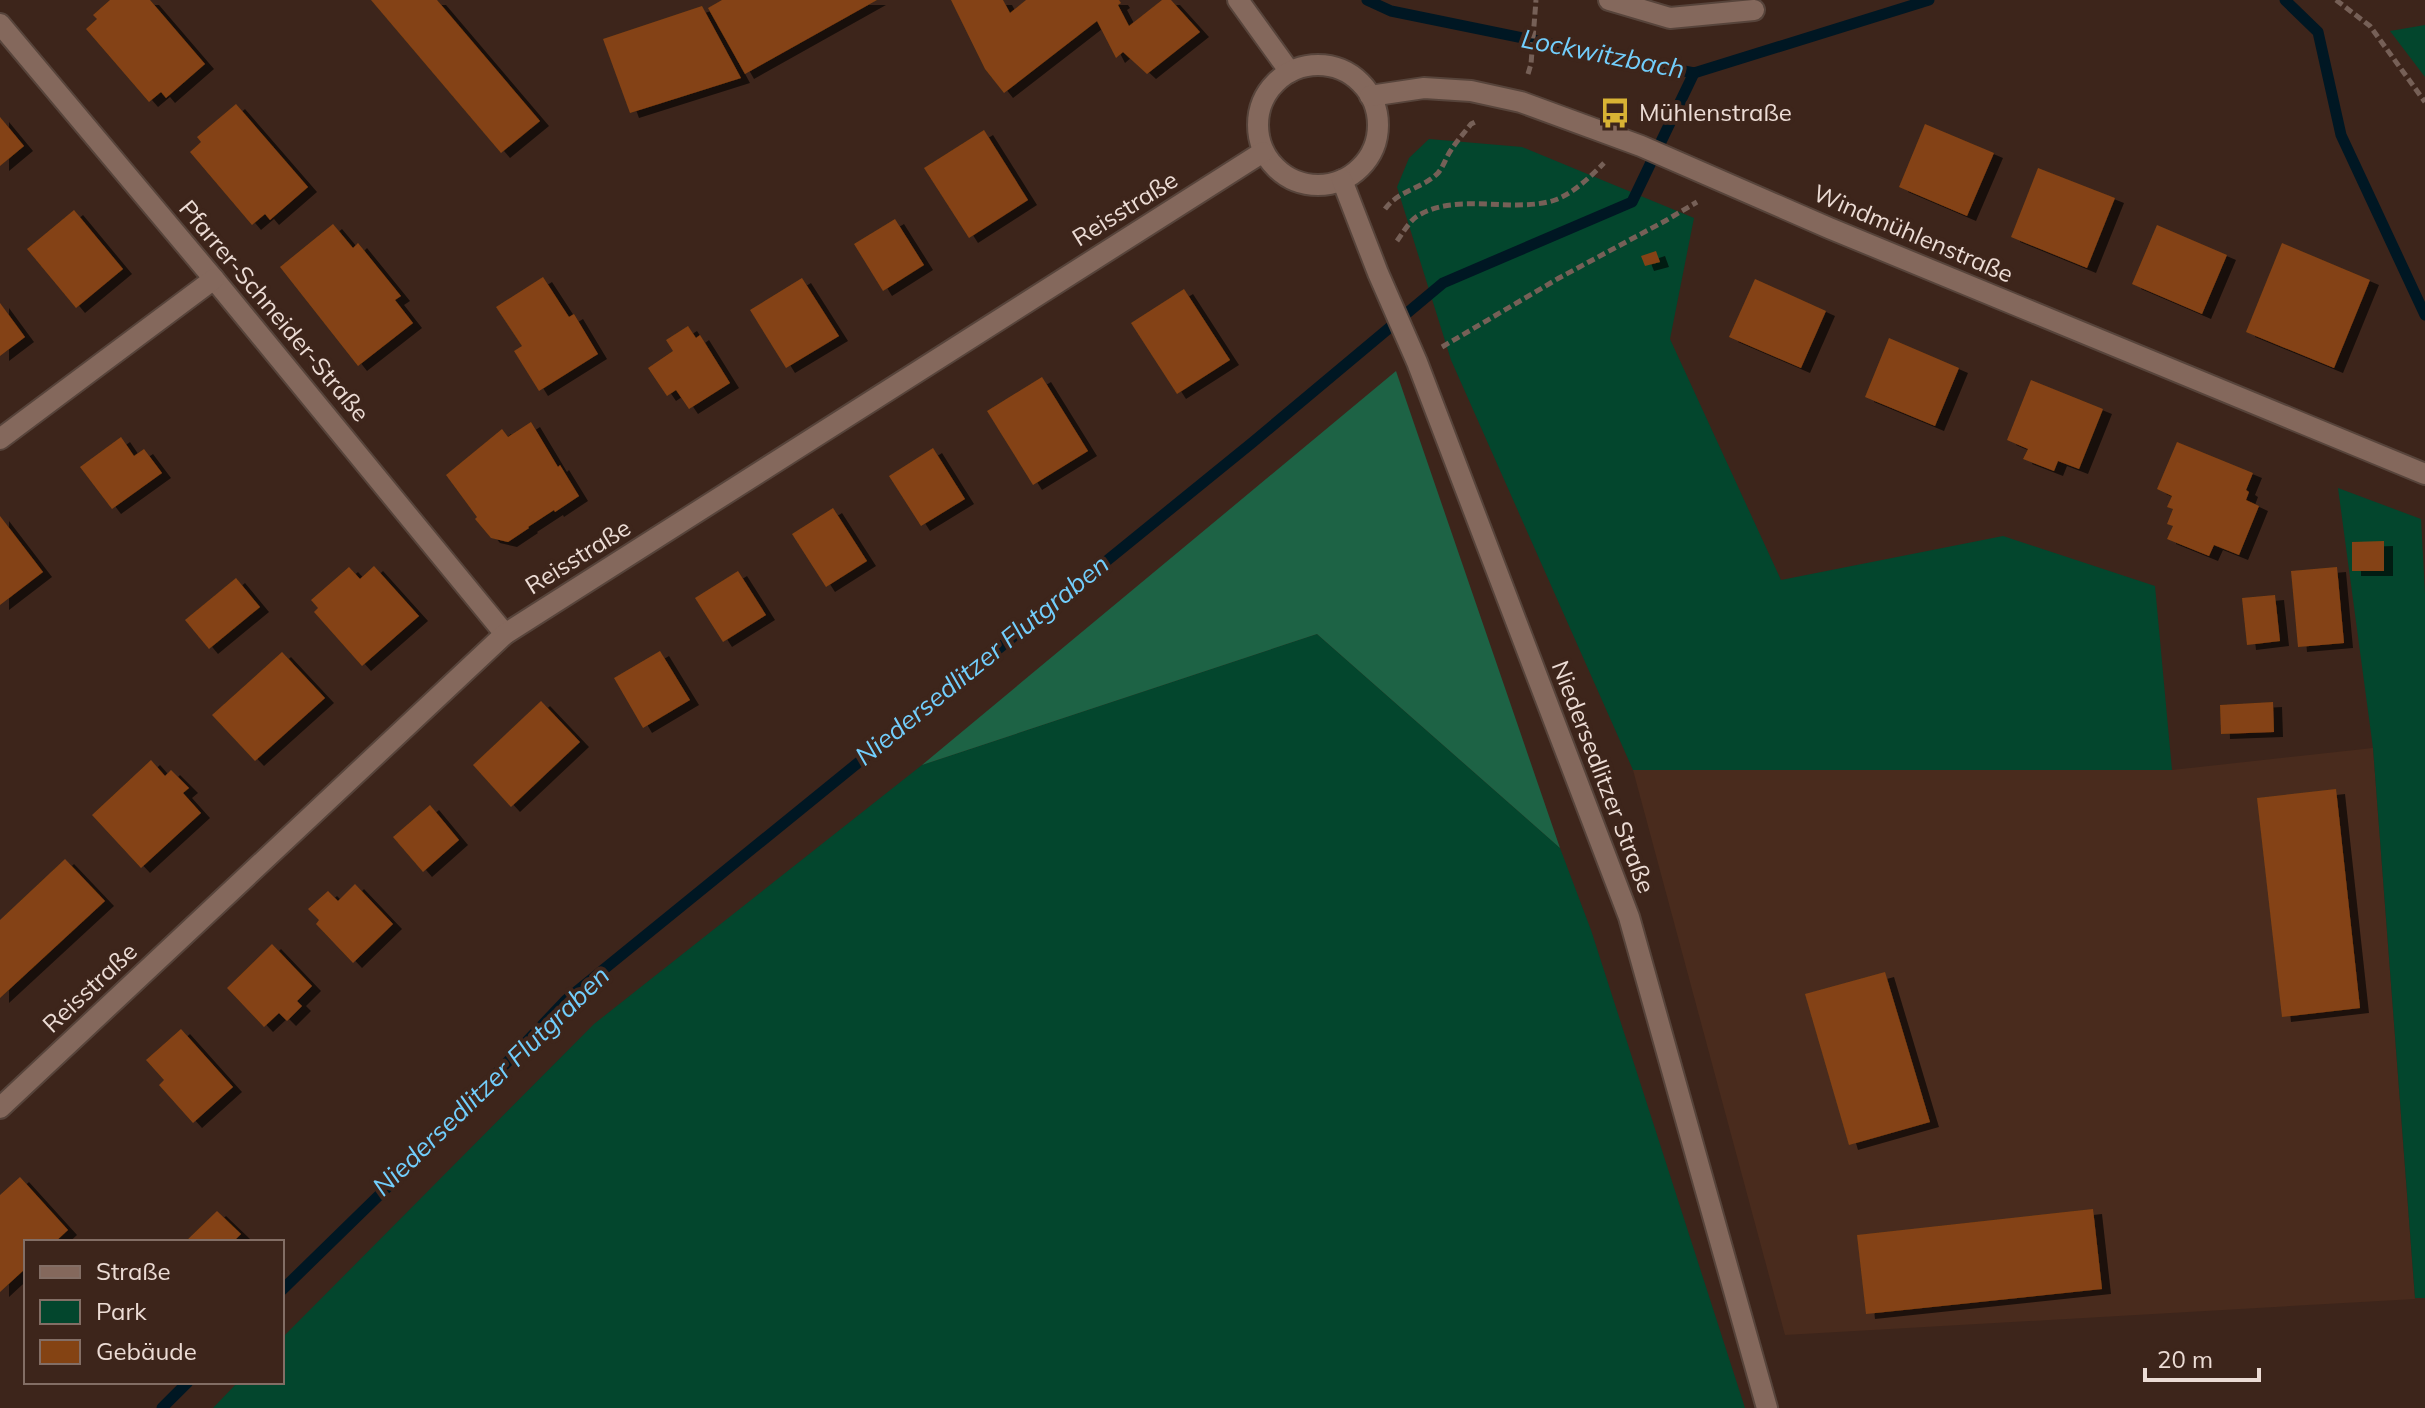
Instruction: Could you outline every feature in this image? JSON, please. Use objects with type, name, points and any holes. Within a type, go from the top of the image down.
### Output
[{"type":"street","points":[[1238,0],[1290,72]]},
{"type":"street","points":[[1609,0],[1670,18],[1754,10]]},
{"type":"street","name":"Pfarrer-Schneider-Straße","points":[[0,24],[505,634]]},
{"type":"street","points":[[1308,66],[1326,66],[1344,71],[1359,82],[1370,96],[1377,115],[1377,135],[1371,154],[1359,169],[1342,180],[1327,185],[1297,182],[1283,175],[1263,152],[1258,134],[1258,115],[1264,98],[1275,83],[1290,72],[1308,66]]},
{"type":"street","name":"Windmühlenstraße","points":[[1370,96],[1424,88],[1471,91],[1521,102],[1635,143],[1829,228],[2425,474]]},
{"type":"street","name":"Reisstraße","points":[[0,1108],[505,634],[1263,152]]},
{"type":"street","name":"Niedersedlitzer Straße","points":[[1342,180],[1413,353],[1629,917],[1767,1408]]},
{"type":"street","points":[[0,439],[214,279]]},
{"type":"path","points":[[1531,64],[1536,0]]},
{"type":"path","points":[[2336,0],[2370,26],[2425,102]]},
{"type":"path","points":[[2418,94],[2425,90]]},
{"type":"path","points":[[1364,237],[1391,200],[1407,189],[1428,181],[1441,170],[1449,153],[1471,124],[1521,102]]},
{"type":"path","points":[[1377,270],[1415,218],[1445,206],[1516,205],[1556,199],[1635,143]]},
{"type":"path","points":[[1413,353],[1665,221],[1727,183]]},
{"type":"shaded area","points":[[2373,748],[2415,1299],[1785,1335],[1633,770],[2172,770]]},
{"type":"green space","points":[[2425,25],[2425,77],[2390,31]]},
{"type":"green space","points":[[1429,139],[1522,147],[1694,218],[1670,339],[1781,580],[2003,536],[2155,586],[2172,770],[1633,770],[1451,360],[1397,187],[1409,158]]},
{"type":"green space","points":[[1396,371],[1560,848],[1317,634],[922,765]]},
{"type":"green space","points":[[2338,488],[2421,519],[2425,594],[2425,1298],[2415,1298],[2373,748]]},
{"type":"green space","points":[[1317,634],[1560,848],[1591,930],[1745,1408],[213,1408],[236,1384],[284,1384],[284,1336],[594,1024],[922,765]]},
{"type":"building","points":[[110,0],[150,0],[205,64],[166,98],[161,92],[149,102],[86,29],[97,19],[93,15]]},
{"type":"building","points":[[371,0],[437,0],[540,121],[501,153]]},
{"type":"building","points":[[722,0],[877,0],[745,74],[708,8]]},
{"type":"building","points":[[951,0],[1003,0],[1010,13],[1026,0],[1119,0],[1121,3],[1118,5],[1129,26],[1162,0],[1171,0],[1200,32],[1147,74],[1123,52],[1116,58],[1097,21],[1004,93],[985,69]]},
{"type":"building","points":[[702,6],[741,78],[630,113],[603,39]]},
{"type":"building","points":[[236,104],[308,187],[270,220],[265,214],[252,225],[190,152],[201,142],[197,137]]},
{"type":"building","points":[[0,117],[24,146],[0,166]]},
{"type":"building","points":[[1925,124],[1994,153],[1967,216],[1899,187]]},
{"type":"building","points":[[984,130],[1028,200],[969,238],[924,168]]},
{"type":"building","points":[[2038,168],[2115,198],[2087,268],[2011,237]]},
{"type":"building","points":[[74,210],[123,269],[76,308],[27,249]]},
{"type":"building","points":[[895,219],[924,265],[883,291],[854,244]]},
{"type":"building","points":[[333,224],[353,248],[358,243],[401,296],[395,300],[413,323],[358,366],[280,267]]},
{"type":"building","points":[[2157,225],[2227,255],[2202,314],[2132,284]]},
{"type":"building","points":[[2282,243],[2370,280],[2334,368],[2246,332]]},
{"type":"building","points":[[1656,251],[1660,262],[1645,266],[1641,256]]},
{"type":"building","points":[[543,277],[569,317],[574,314],[598,354],[539,391],[514,351],[522,346],[496,307]]},
{"type":"building","points":[[802,278],[839,336],[786,368],[750,310]]},
{"type":"building","points":[[1755,279],[1826,311],[1801,368],[1729,337]]},
{"type":"building","points":[[1184,289],[1230,360],[1177,394],[1131,323]]},
{"type":"building","points":[[0,303],[25,337],[0,356]]},
{"type":"building","points":[[688,326],[696,338],[700,335],[730,383],[689,409],[676,390],[667,396],[648,368],[673,351],[666,340]]},
{"type":"building","points":[[1889,338],[1959,368],[1935,426],[1865,397]]},
{"type":"building","points":[[1042,377],[1088,451],[1033,485],[987,411]]},
{"type":"building","points":[[2031,380],[2103,409],[2079,469],[2058,461],[2054,471],[2023,459],[2028,449],[2007,440]]},
{"type":"building","points":[[531,422],[579,496],[508,542],[491,538],[446,475],[502,429],[508,437]]},
{"type":"building","points":[[121,437],[134,456],[144,449],[162,473],[112,509],[80,467]]},
{"type":"building","points":[[2177,442],[2253,473],[2246,490],[2249,492],[2246,500],[2259,506],[2239,555],[2214,545],[2209,556],[2167,539],[2173,526],[2167,524],[2173,509],[2167,507],[2172,496],[2157,489]]},
{"type":"building","points":[[933,448],[965,499],[921,526],[889,476]]},
{"type":"building","points":[[833,508],[867,561],[826,587],[792,534]]},
{"type":"building","points":[[0,516],[43,572],[0,605]]},
{"type":"building","points":[[2384,541],[2384,571],[2352,571],[2352,542]]},
{"type":"building","points":[[374,566],[419,616],[362,666],[314,612],[318,608],[311,600],[349,567],[360,579]]},
{"type":"building","points":[[2337,567],[2344,643],[2298,647],[2291,571]]},
{"type":"building","points":[[738,571],[766,615],[723,642],[695,598]]},
{"type":"building","points":[[236,578],[260,607],[209,649],[185,620]]},
{"type":"building","points":[[2275,595],[2280,641],[2247,645],[2242,598]]},
{"type":"building","points":[[660,651],[690,700],[643,728],[614,678]]},
{"type":"building","points":[[282,652],[325,698],[255,761],[212,715]]},
{"type":"building","points":[[541,701],[580,742],[511,807],[473,765]]},
{"type":"building","points":[[2273,702],[2274,732],[2221,734],[2220,705]]},
{"type":"building","points":[[151,760],[165,776],[171,770],[189,788],[183,793],[201,813],[141,868],[92,815]]},
{"type":"building","points":[[2336,789],[2360,1008],[2282,1017],[2257,798]]},
{"type":"building","points":[[430,805],[459,840],[423,872],[393,837]]},
{"type":"building","points":[[65,859],[105,901],[0,998],[0,920]]},
{"type":"building","points":[[355,884],[393,924],[353,963],[316,924],[319,920],[308,909],[328,891],[338,901]]},
{"type":"building","points":[[272,944],[312,986],[297,1001],[302,1006],[287,1021],[279,1013],[264,1027],[227,988]]},
{"type":"building","points":[[1885,972],[1930,1122],[1849,1145],[1805,994]]},
{"type":"building","points":[[181,1029],[233,1087],[193,1123],[159,1085],[164,1080],[146,1060]]},
{"type":"building","points":[[20,1177],[68,1230],[57,1240],[24,1240],[24,1270],[0,1292],[0,1195]]},
{"type":"building","points":[[2093,1209],[2102,1289],[1866,1314],[1857,1235]]},
{"type":"building","points":[[217,1211],[241,1234],[235,1240],[187,1240]]},
{"type":"waterway","name":"Lockwitzbach","points":[[1367,0],[1391,11],[1694,73],[1929,0]]},
{"type":"waterway","name":"Lockwitzbach","points":[[2285,0],[2318,32],[2341,135],[2425,315]]},
{"type":"waterway","name":"Niedersedlitzer Flutgraben","points":[[284,1288],[406,1169],[566,1000],[1253,442],[1443,283],[1632,202],[1694,73]]},
{"type":"waterway","name":"Niedersedlitzer Flutgraben","points":[[162,1408],[186,1384]]},
{"type":"place","name":"Mühlenstraße","points":[[1615,113]]}]
